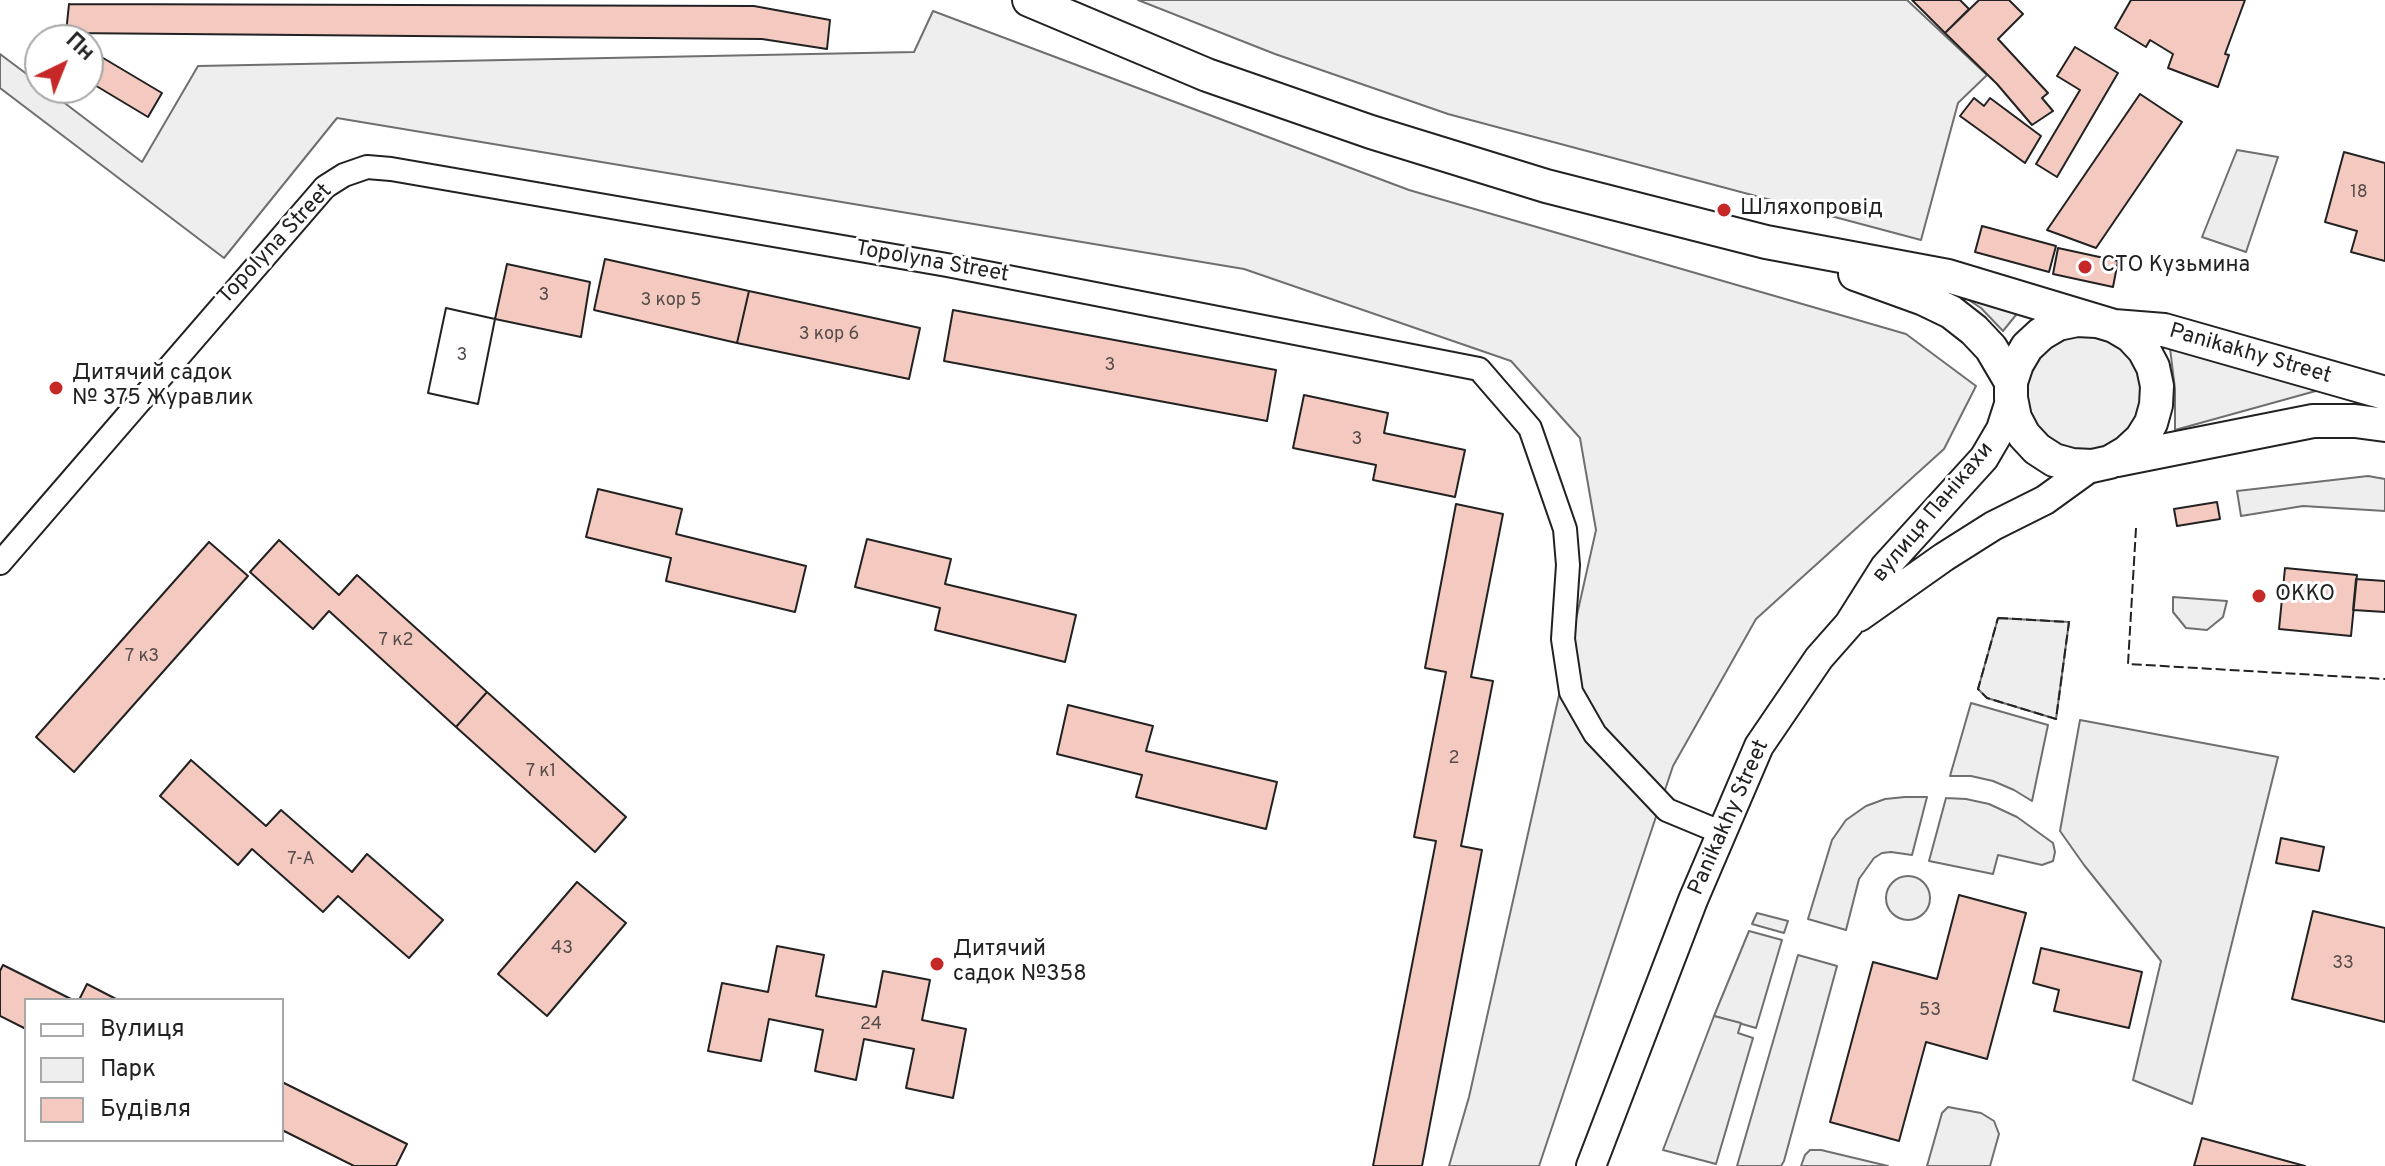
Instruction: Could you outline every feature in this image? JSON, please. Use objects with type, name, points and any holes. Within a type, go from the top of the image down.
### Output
[{"type":"main road","points":[[1029,0],[1207,75],[1371,132],[1546,186],[1766,242],[1948,276],[2105,324],[2131,336],[2144,350],[2153,367],[2157,386],[2151,423],[2141,439],[2127,452],[2101,464],[2072,465],[2054,460],[2037,449],[2024,435],[2015,418],[2011,390],[1991,348],[1951,312],[1924,299],[1766,242]]},
{"type":"main road","points":[[2011,390],[2017,364],[2027,347],[2041,334],[2058,324],[2077,320],[2105,324]]},
{"type":"main road","name":"Panikakhy Street","points":[[2105,324],[2164,330],[2385,393]]},
{"type":"main road","name":"Panikakhy Street","points":[[2101,464],[2313,421],[2385,425]]},
{"type":"street","name":"Topolyna Street","points":[[0,563],[316,196],[344,175],[367,167],[391,169],[947,265],[1479,369],[1530,428],[1565,529],[1568,565],[1563,639],[1571,692],[1595,734],[1667,810],[1720,832]]},
{"type":"street","name":"вулиця Панікахи","points":[[1849,624],[1885,567],[1984,458],[2001,429],[2011,390]]},
{"type":"street","name":"Panikakhy Street","points":[[1591,1166],[1720,832],[1759,746],[1809,671],[1849,624],[1944,557],[1993,526],[2045,500],[2101,464]]},
{"type":"green space","points":[[1138,0],[1907,0],[1987,75],[1958,103],[1921,240],[1448,114],[1275,54]]},
{"type":"green space","points":[[933,11],[1409,190],[1906,334],[1976,386],[1944,449],[1756,619],[1673,766],[1539,1166],[1449,1166],[1469,1097],[1596,530],[1580,438],[1511,361],[1244,269],[337,118],[224,258],[0,88],[0,54],[24,72],[24,104],[66,104],[142,162],[198,66],[914,52]]},
{"type":"green space","points":[[1955,291],[2020,310],[2003,331],[1981,308]]},
{"type":"green space","points":[[2083,334],[2116,344],[2132,360],[2142,393],[2132,426],[2116,442],[2083,452],[2050,442],[2034,426],[2024,393],[2034,360],[2050,344]]},
{"type":"green space","points":[[2170,348],[2323,389],[2175,430],[2175,389]]},
{"type":"green space","points":[[2368,476],[2385,479],[2385,511],[2303,506],[2241,516],[2237,491]]},
{"type":"green space","points":[[2173,597],[2227,601],[2223,617],[2207,630],[2186,628],[2173,612]]},
{"type":"green space","points":[[1998,618],[2069,622],[2056,719],[1987,698],[1978,689]]},
{"type":"green space","points":[[1971,703],[2048,725],[2032,801],[1993,781],[1971,776],[1950,776]]},
{"type":"green space","points":[[1927,797],[1912,855],[1891,852],[1874,858],[1859,879],[1846,930],[1808,919],[1832,840],[1846,820],[1866,806],[1885,799]]},
{"type":"green space","points":[[1946,798],[1989,804],[2017,817],[2053,843],[2053,861],[2042,865],[1998,855],[1993,874],[1929,861]]},
{"type":"green space","points":[[1908,876],[1923,883],[1930,898],[1923,913],[1908,920],[1893,913],[1886,898],[1893,883]]},
{"type":"green space","points":[[1757,913],[1788,921],[1784,933],[1752,924]]},
{"type":"green space","points":[[1749,931],[1782,940],[1756,1028],[1714,1016]]},
{"type":"green space","points":[[1798,955],[1837,966],[1784,1161],[1781,1166],[1737,1166]]},
{"type":"green space","points":[[1948,1107],[1981,1113],[1994,1121],[1999,1134],[1990,1166],[1927,1166],[1942,1113]]},
{"type":"green space","points":[[1810,1150],[1821,1150],[1888,1166],[1801,1166]]},
{"type":"shaded area","points":[[2237,150],[2278,157],[2246,252],[2202,237]]},
{"type":"shaded area","points":[[2080,720],[2278,757],[2192,1104],[2133,1080],[2161,961],[2060,831]]},
{"type":"shaded area","points":[[1714,1016],[1741,1023],[1738,1033],[1753,1038],[1716,1164],[1663,1150]]},
{"type":"building","points":[[1912,0],[1960,0],[1969,9],[1945,33]]},
{"type":"building","points":[[1979,0],[2009,0],[2023,14],[1998,39],[2048,93],[2042,98],[2053,111],[2032,125],[1997,84],[1945,33]]},
{"type":"building","points":[[2131,0],[2245,0],[2225,54],[2229,55],[2218,87],[2168,68],[2173,54],[2150,40],[2146,47],[2115,28]]},
{"type":"building","points":[[69,4],[754,6],[830,20],[827,49],[762,39],[104,33],[104,24],[67,24]]},
{"type":"building","points":[[2075,47],[2118,73],[2057,177],[2036,164],[2080,90],[2057,76]]},
{"type":"building","points":[[104,59],[162,93],[148,117],[104,91]]},
{"type":"building","points":[[2140,94],[2182,122],[2096,248],[2047,230]]},
{"type":"building","points":[[1974,98],[1984,106],[1990,98],[2041,136],[2025,163],[1960,116]]},
{"type":"building","points":[[2344,152],[2385,163],[2385,261],[2351,252],[2357,231],[2325,222]]},
{"type":"building","points":[[1982,226],[2056,246],[2049,272],[1975,252]]},
{"type":"building","name":"СТО Кузьмина","points":[[2058,248],[2118,261],[2113,287],[2053,274]]},
{"type":"building","points":[[605,259],[749,291],[737,343],[594,310]]},
{"type":"building","points":[[507,264],[590,282],[581,337],[495,319]]},
{"type":"building","points":[[749,291],[920,328],[909,379],[737,343]]},
{"type":"building","points":[[446,308],[495,319],[478,404],[428,393]]},
{"type":"building","points":[[446,308],[495,319],[478,404],[428,393]]},
{"type":"building","points":[[953,310],[1276,370],[1267,421],[944,361]]},
{"type":"building","points":[[1304,395],[1388,413],[1384,433],[1465,450],[1455,497],[1373,480],[1376,465],[1293,448]]},
{"type":"building","points":[[598,489],[682,509],[676,534],[806,566],[795,612],[666,581],[671,558],[586,537]]},
{"type":"building","points":[[2217,502],[2220,519],[2177,526],[2174,509]]},
{"type":"building","points":[[1456,504],[1503,514],[1471,677],[1493,681],[1461,846],[1482,850],[1422,1166],[1373,1166],[1436,841],[1414,837],[1446,672],[1425,668]]},
{"type":"building","points":[[867,539],[951,559],[945,584],[1076,615],[1065,662],[935,630],[940,608],[855,587]]},
{"type":"building","points":[[279,540],[339,595],[357,575],[487,692],[456,727],[329,611],[313,629],[250,572]]},
{"type":"building","points":[[209,542],[248,576],[74,772],[36,737]]},
{"type":"building","name":"OKKO","points":[[2285,568],[2357,575],[2351,636],[2279,629]]},
{"type":"building","points":[[2356,579],[2385,581],[2385,612],[2353,610]]},
{"type":"building","points":[[487,692],[626,817],[595,852],[456,727]]},
{"type":"building","points":[[1068,705],[1153,726],[1146,751],[1277,782],[1266,829],[1136,797],[1142,775],[1057,754]]},
{"type":"building","points":[[191,760],[266,826],[281,810],[352,872],[367,854],[443,920],[409,958],[338,896],[323,912],[252,849],[238,865],[160,796]]},
{"type":"building","points":[[2281,838],[2324,847],[2319,871],[2276,863]]},
{"type":"building","points":[[577,882],[626,923],[547,1016],[498,974]]},
{"type":"building","points":[[1959,895],[2026,913],[1987,1059],[1926,1042],[1899,1141],[1830,1122],[1873,962],[1937,979]]},
{"type":"building","points":[[2313,911],[2385,928],[2385,1022],[2292,999]]},
{"type":"building","points":[[777,946],[824,955],[816,996],[876,1007],[883,971],[930,980],[922,1020],[966,1029],[953,1098],[906,1088],[914,1049],[864,1039],[856,1080],[815,1071],[823,1030],[769,1019],[761,1061],[708,1051],[722,983],[768,992]]},
{"type":"building","points":[[2041,948],[2142,972],[2129,1028],[2054,1011],[2059,990],[2033,983]]},
{"type":"building","points":[[3,965],[69,998],[24,998],[24,1028],[0,1016],[0,971]]},
{"type":"building","points":[[87,984],[114,998],[80,998]]},
{"type":"building","points":[[284,1083],[407,1144],[396,1166],[354,1166],[284,1131]]},
{"type":"building","points":[[2202,1138],[2305,1166],[2194,1166]]},
{"type":"fence","points":[[2136,528],[2128,664],[2385,679]]},
{"type":"fence","points":[[1998,618],[2069,622],[2056,719],[1987,698],[1978,689],[1998,618]]},
{"type":"place","name":"Шляхопровід","points":[[1724,210]]},
{"type":"place","name":"СТО Кузьмина","points":[[2085,267]]},
{"type":"place","name":"Дитячий садок № 375 Журавлик","points":[[56,388]]},
{"type":"place","name":"OKKO","points":[[2259,596]]},
{"type":"place","name":"Дитячий садок №358","points":[[937,964]]}]
